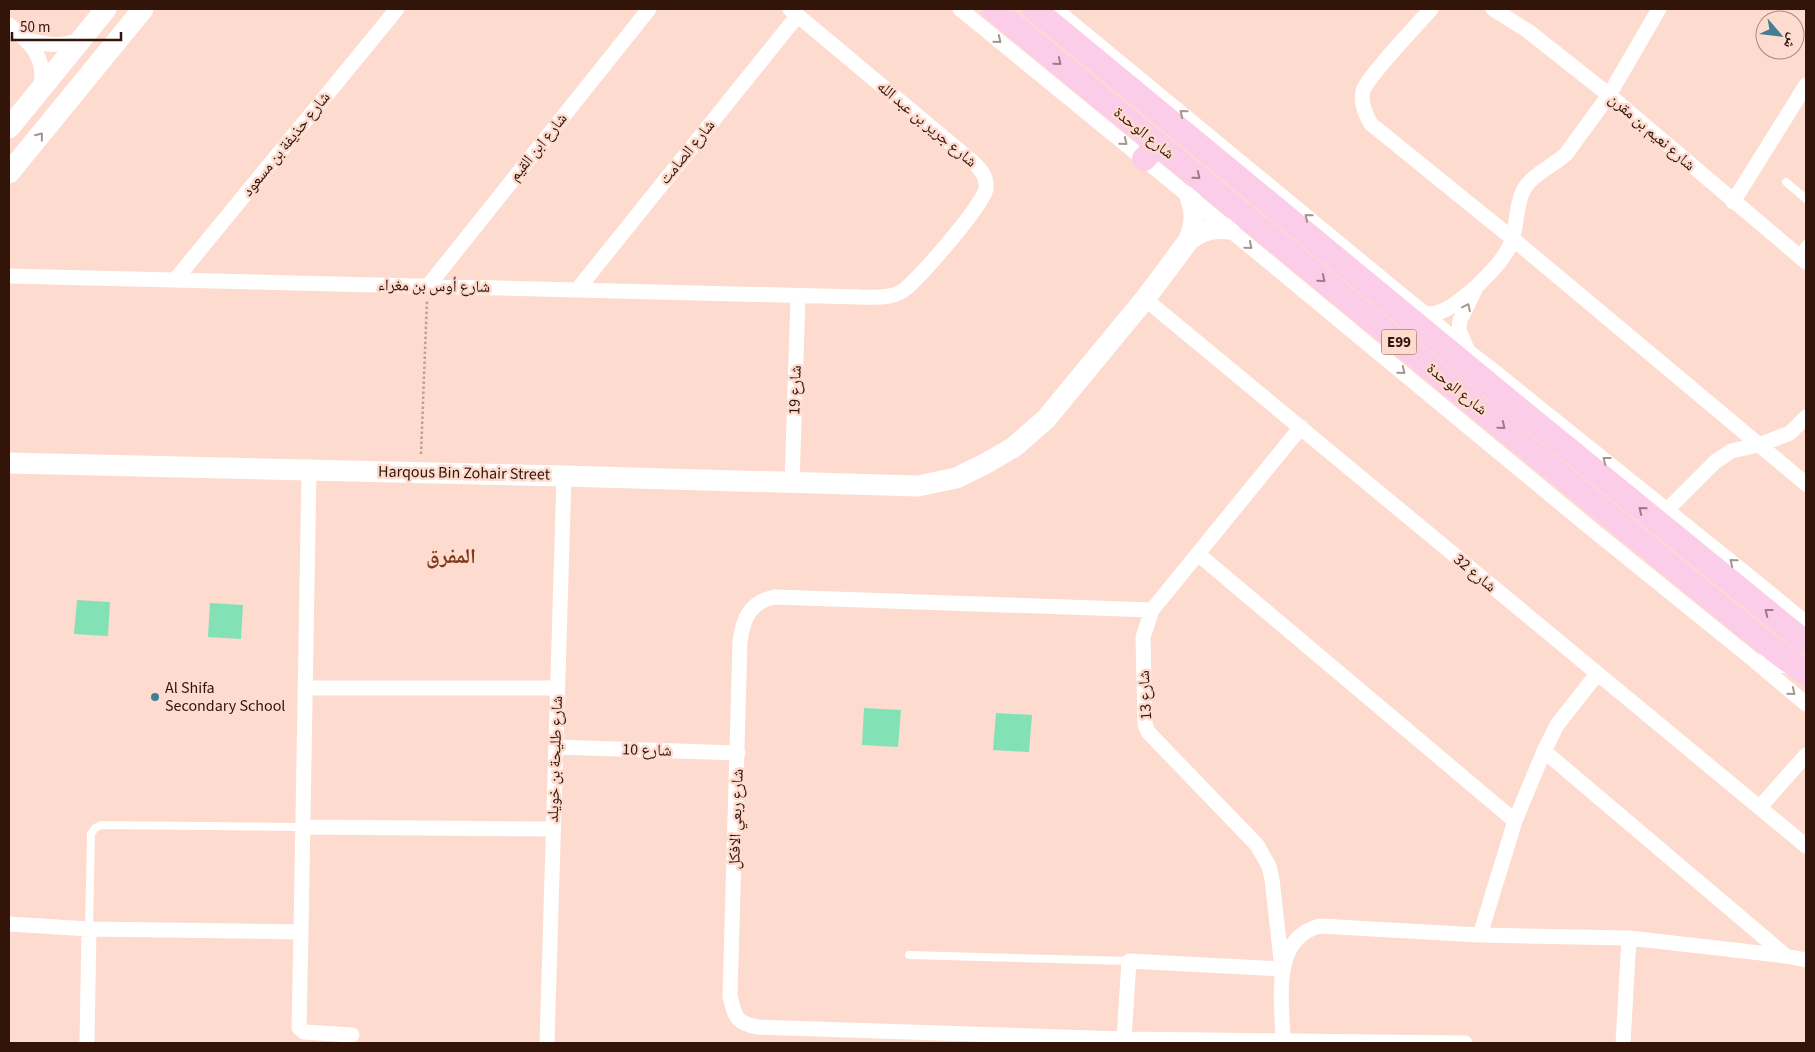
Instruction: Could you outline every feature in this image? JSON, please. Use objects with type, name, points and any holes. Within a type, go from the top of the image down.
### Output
[{"type":"main road","name":"شارع الوحدة","points":[[993,9],[1151,152],[1778,653],[1804,671]]},
{"type":"main road","name":"شارع الوحدة","points":[[1034,9],[1097,52],[1513,404],[1806,643]]},
{"type":"main road","points":[[1693,584],[1682,566],[1682,562],[1686,558],[1695,560],[1728,580]]},
{"type":"street","points":[[9,128],[106,9]]},
{"type":"street","points":[[9,173],[143,9]]},
{"type":"street","name":"شارع حذيفة بن مسعود","points":[[175,280],[397,9]]},
{"type":"street","name":"شارع ابن القيم","points":[[428,286],[649,9]]},
{"type":"street","points":[[960,9],[1151,152],[1190,197],[1806,704]]},
{"type":"street","points":[[1431,9],[1375,73],[1364,89],[1362,100],[1365,113],[1371,124],[1513,239],[1806,484]]},
{"type":"street","name":"شارع نعيم بن مقرن","points":[[1492,9],[1528,31],[1609,95],[1733,202],[1803,254]]},
{"type":"street","points":[[1057,10],[1097,52],[1424,313],[1432,314],[1451,307],[1477,286],[1498,264],[1513,239],[1519,202],[1523,190],[1533,179],[1558,162],[1566,154],[1609,95],[1660,9]]},
{"type":"street","name":"شارع جرير بن عبد الله","points":[[794,12],[974,162],[983,172],[986,179],[983,198],[922,274],[910,285],[889,296],[860,297]]},
{"type":"street","name":"شارع الصامت","points":[[577,290],[794,12]]},
{"type":"street","points":[[9,25],[32,47],[40,61],[43,78],[41,89]]},
{"type":"street","points":[[25,39],[47,45],[59,45],[80,40]]},
{"type":"street","points":[[1733,202],[1806,85]]},
{"type":"street","points":[[1189,240],[1195,218],[1190,197]]},
{"type":"street","points":[[1189,240],[1208,229],[1229,229]]},
{"type":"street","name":"Harqous Bin Zohair Street","points":[[9,463],[918,486],[956,478],[985,464],[1014,447],[1046,420],[1145,299],[1189,240]]},
{"type":"street","points":[[1359,275],[1386,282]]},
{"type":"street","name":"شارع أوس بن مغراء","points":[[9,276],[860,297]]},
{"type":"street","points":[[1469,352],[1459,330],[1460,320],[1477,286]]},
{"type":"street","name":"شارع 19","points":[[792,483],[798,296]]},
{"type":"street","name":"شارع 32","points":[[1145,299],[1806,846]]},
{"type":"street","points":[[1419,309],[1469,352],[1668,509],[1806,623]]},
{"type":"street","points":[[1495,372],[1513,404]]},
{"type":"street","points":[[1668,509],[1715,462],[1732,451],[1758,445],[1790,433],[1806,416]]},
{"type":"street","name":"شارع 13","points":[[1283,1043],[1282,969],[1269,866],[1257,845],[1148,732],[1145,724],[1143,637],[1152,610],[1301,427]]},
{"type":"street","points":[[309,470],[299,1028],[304,1032],[352,1035]]},
{"type":"street","name":"شارع طليحة بن خويلد","points":[[547,1043],[564,476]]},
{"type":"street","points":[[1198,554],[1515,821]]},
{"type":"street","points":[[1728,580],[1770,593]]},
{"type":"street","name":"شارع ربعي الافكل","points":[[921,1038],[748,1025],[735,1017],[730,996],[740,642],[743,623],[752,609],[763,599],[775,597],[1152,610]]},
{"type":"street","points":[[1746,627],[1755,661]]},
{"type":"street","points":[[1755,661],[1804,671]]},
{"type":"street","points":[[1480,935],[1515,821],[1544,751],[1557,724],[1597,674]]},
{"type":"street","points":[[305,688],[557,688]]},
{"type":"street","name":"شارع 10","points":[[556,747],[738,753]]},
{"type":"street","points":[[1544,751],[1786,956]]},
{"type":"street","points":[[1760,807],[1806,756]]},
{"type":"street","points":[[303,827],[553,829]]},
{"type":"street","points":[[9,924],[89,929],[301,932]]},
{"type":"street","points":[[1124,1039],[1129,961],[1282,969],[1286,955],[1297,939],[1306,931],[1320,926],[1480,935],[1629,938],[1786,956],[1806,960]]},
{"type":"street","points":[[87,1043],[89,929]]},
{"type":"street","points":[[1623,1043],[1629,938]]},
{"type":"street","points":[[921,1038],[1124,1039],[1283,1043],[1466,1043]]},
{"type":"lane","points":[[1786,182],[1806,199]]},
{"type":"lane","points":[[89,929],[91,834],[101,824],[303,827]]},
{"type":"lane","points":[[909,955],[1129,961]]},
{"type":"path","points":[[420,472],[428,286]]},
{"type":"green space","points":[[77,600],[110,602],[108,636],[74,634]]},
{"type":"green space","points":[[210,603],[243,605],[241,639],[208,637]]},
{"type":"green space","points":[[864,708],[901,710],[898,747],[862,745]]},
{"type":"green space","points":[[996,713],[1032,715],[1029,752],[993,750]]},
{"type":"place","name":"Al Shifa Secondary School","points":[[155,697]]},
{"type":"district","name":"المفرق","points":[[451,556]]}]
